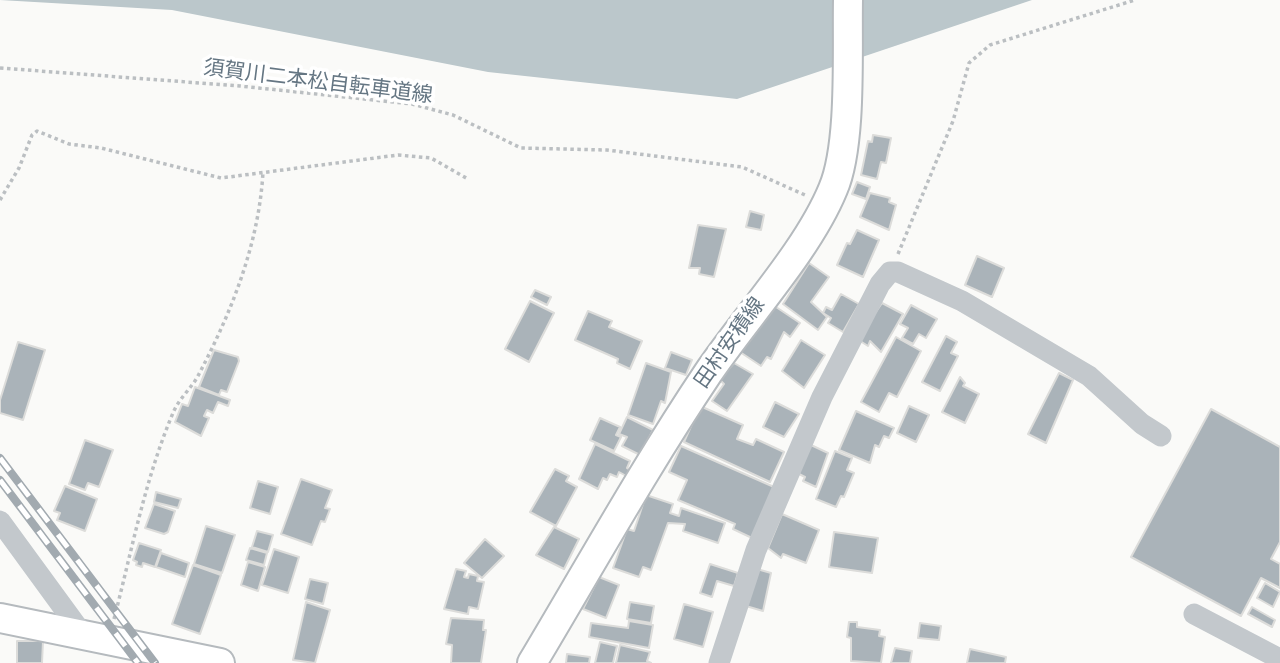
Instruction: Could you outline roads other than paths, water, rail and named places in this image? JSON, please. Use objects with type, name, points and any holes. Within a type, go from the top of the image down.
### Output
[{"type":"main road","name":"田村安積線","points":[[532,663],[682,412],[827,202],[839,171],[846,84],[848,0]]},
{"type":"main road","points":[[0,618],[220,663]]},
{"type":"street","points":[[719,663],[756,550],[817,408],[880,284],[890,272],[898,272],[962,301],[1081,371],[1142,424],[1161,436]]},
{"type":"street","points":[[0,521],[96,638]]},
{"type":"street","points":[[1194,614],[1280,659]]},
{"type":"railway","points":[[0,458],[155,663]]},
{"type":"railway","points":[[0,480],[138,663]]}]
